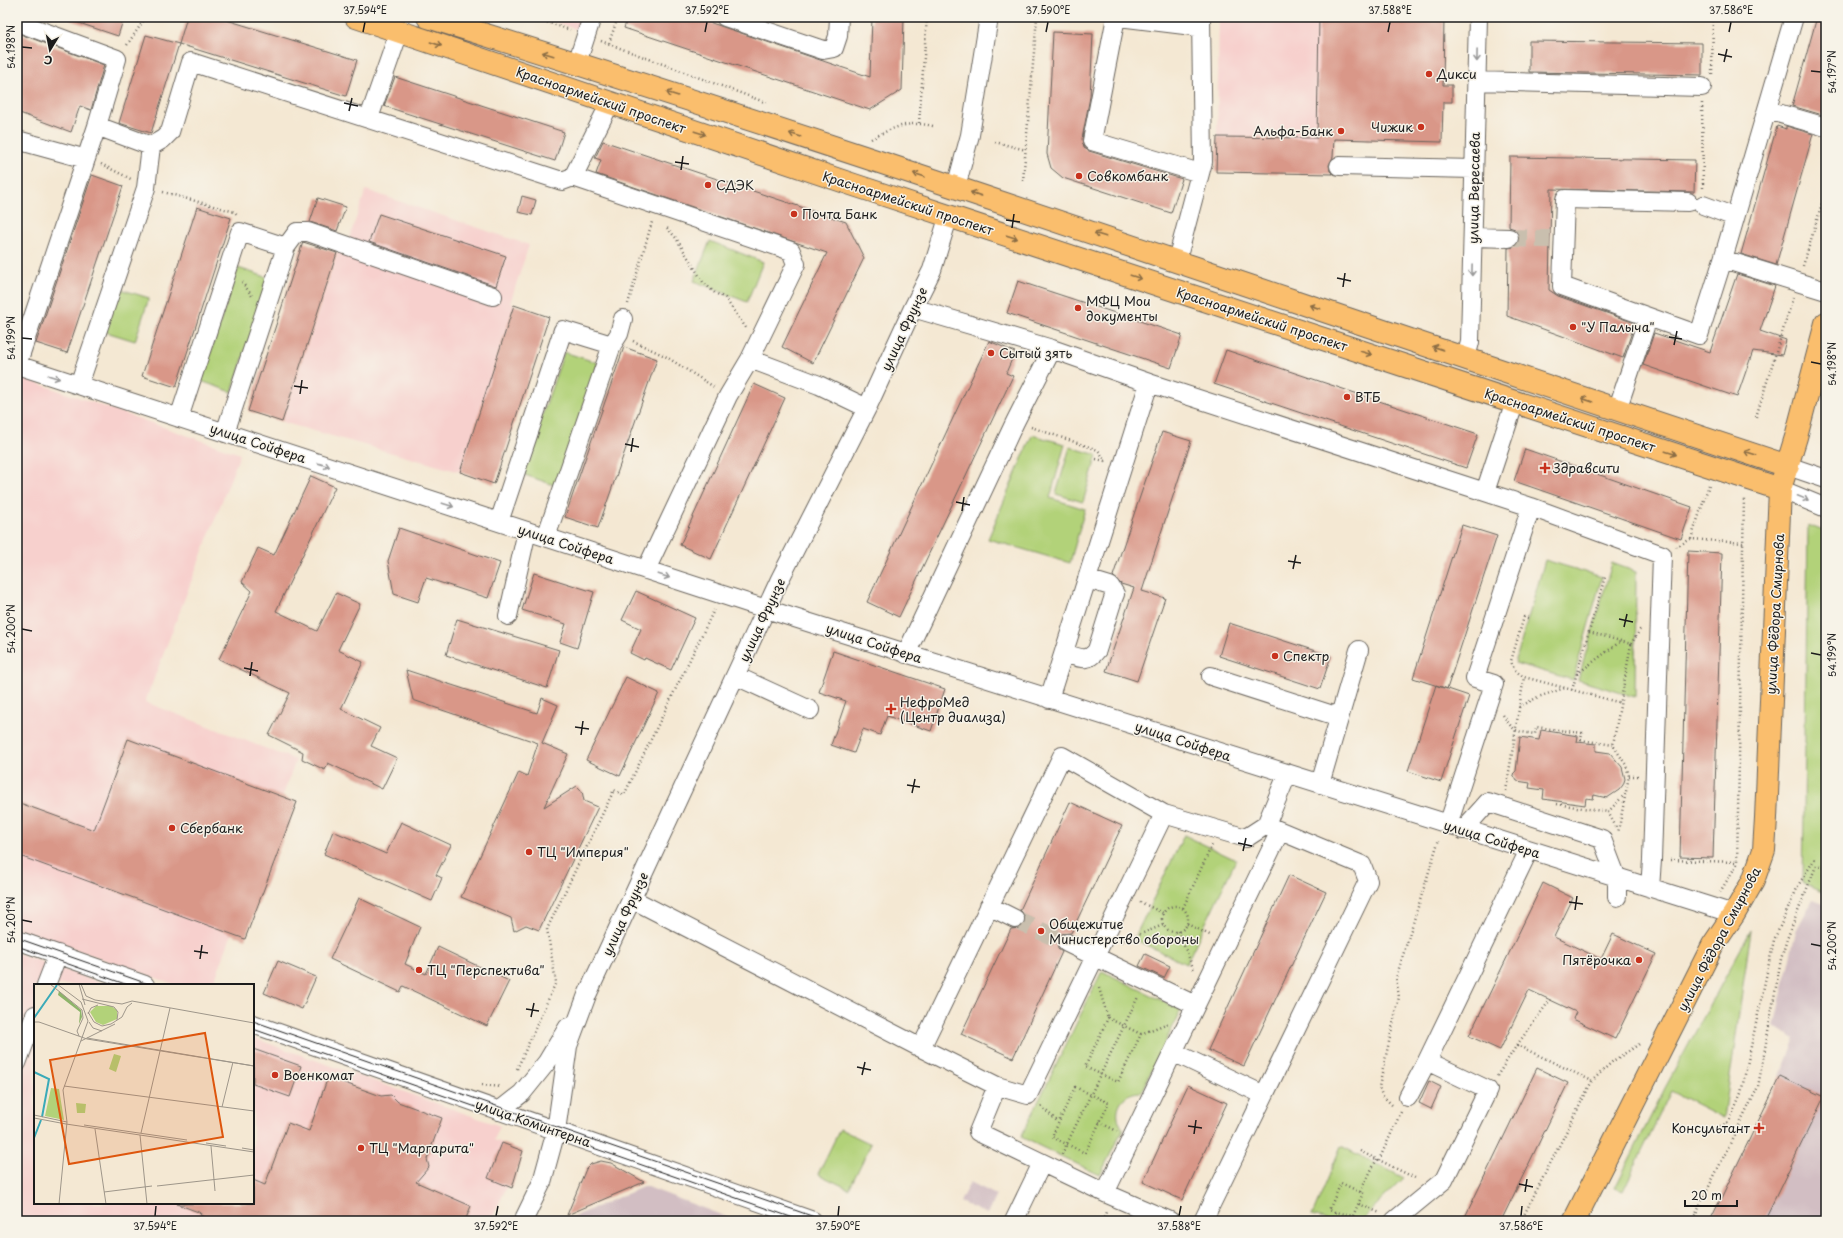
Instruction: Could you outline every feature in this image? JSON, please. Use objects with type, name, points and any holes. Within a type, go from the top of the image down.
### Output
[{"type":"main road","name":"Красноармейский проспект","points":[[356,17],[610,103],[1780,489]]},
{"type":"main road","name":"Красноармейский проспект","points":[[428,17],[577,63],[956,187],[1177,260],[1617,410],[1788,466]]},
{"type":"main road","name":"улица Фрунзе","points":[[948,215],[956,187]]},
{"type":"main road","name":"улица Фёдора Смирнова","points":[[1574,1221],[1713,944],[1734,914],[1753,881],[1764,850],[1780,489],[1788,466],[1826,323]]},
{"type":"street","points":[[577,63],[592,17]]},
{"type":"street","points":[[725,17],[823,50],[834,48],[838,36],[839,17]]},
{"type":"street","name":"улица Фрунзе","points":[[956,187],[970,135],[989,17]]},
{"type":"street","points":[[1116,17],[1092,141],[1200,173]]},
{"type":"street","name":"улица Вересаева","points":[[1466,358],[1470,342],[1478,17]]},
{"type":"street","points":[[1735,217],[1696,203],[1565,199],[1557,240],[1562,286],[1699,335],[1723,259],[1794,17]]},
{"type":"street","points":[[1129,18],[1201,22],[1203,162],[1177,260]]},
{"type":"street","points":[[17,22],[117,59],[97,126],[17,365]]},
{"type":"street","points":[[369,118],[399,32]]},
{"type":"street","points":[[151,146],[163,139],[170,132],[191,62],[562,181],[573,177],[656,207],[791,251],[796,264],[750,359],[728,396],[646,570]]},
{"type":"street","points":[[1476,81],[1702,87]]},
{"type":"street","points":[[573,177],[610,103]]},
{"type":"street","points":[[1767,110],[1826,127]]},
{"type":"street","points":[[97,126],[151,146]]},
{"type":"street","points":[[17,140],[86,158]]},
{"type":"street","points":[[79,385],[146,188],[151,146]]},
{"type":"street","points":[[1340,166],[1474,169]]},
{"type":"street","name":"улица Фрунзе","points":[[524,1221],[542,1182],[556,1131],[568,1046],[587,995],[766,609],[867,408],[932,270],[948,215]]},
{"type":"street","points":[[179,418],[240,232],[286,247]]},
{"type":"street","points":[[225,433],[286,247],[297,232],[308,232],[493,296]]},
{"type":"street","points":[[1473,237],[1509,238]]},
{"type":"street","points":[[1723,259],[1826,291]]},
{"type":"street","points":[[913,308],[1052,349],[1149,383],[1531,507],[1662,555],[1650,888]]},
{"type":"street","points":[[1617,410],[1648,318]]},
{"type":"street","points":[[499,522],[563,330],[620,326],[546,537]]},
{"type":"street","points":[[906,654],[1015,422],[1052,349]]},
{"type":"street","points":[[750,359],[819,384],[867,408]]},
{"type":"street","name":"улица Сойфера","points":[[17,365],[906,654],[1528,850],[1615,872],[1650,888],[1734,914]]},
{"type":"street","points":[[1050,699],[1149,383]]},
{"type":"street","points":[[1485,492],[1515,402]]},
{"type":"street","name":"Красноармейский проспект","points":[[1788,466],[1826,479]]},
{"type":"street","name":"Красноармейский проспект","points":[[1780,489],[1826,508]]},
{"type":"street","points":[[1452,826],[1494,684],[1476,678],[1531,507]]},
{"type":"street","points":[[508,616],[527,531]]},
{"type":"street","points":[[1064,652],[1085,659],[1092,657],[1097,650],[1115,594],[1110,586],[1087,579]]},
{"type":"street","points":[[1320,784],[1359,650]]},
{"type":"street","points":[[736,676],[810,710]]},
{"type":"street","points":[[1211,676],[1339,717]]},
{"type":"street","points":[[921,1048],[1062,756],[1164,814],[1246,838],[1273,828],[1362,865],[1368,881],[1203,1221]]},
{"type":"street","points":[[1105,1193],[1226,942],[1273,828],[1287,775]]},
{"type":"street","points":[[1452,826],[1488,802],[1602,839],[1615,872],[1618,898]]},
{"type":"street","points":[[632,899],[997,1086],[1028,1095],[1164,814]]},
{"type":"street","points":[[1405,1105],[1528,850]]},
{"type":"street","points":[[990,906],[1015,919]]},
{"type":"street","points":[[17,940],[142,984]]},
{"type":"street","points":[[1067,943],[1094,958],[1146,982],[1199,998]]},
{"type":"street","points":[[46,984],[58,954]]},
{"type":"street","points":[[499,1111],[522,1093],[547,1062],[587,995]]},
{"type":"street","points":[[17,1064],[34,1019]]},
{"type":"street","name":"улица Коминтерна","points":[[254,1024],[813,1221]]},
{"type":"street","points":[[1173,1052],[1264,1096]]},
{"type":"street","points":[[1388,1219],[1444,1180],[1488,1090],[1427,1061]]},
{"type":"street","points":[[997,1086],[978,1132],[1105,1193],[1170,1221]]},
{"type":"street","points":[[1014,1221],[1049,1166]]},
{"type":"path","points":[[117,59],[146,17]]},
{"type":"path","points":[[532,17],[609,43],[772,104]]},
{"type":"path","points":[[609,43],[618,17]]},
{"type":"path","points":[[919,123],[927,17]]},
{"type":"path","points":[[1023,180],[1037,17]]},
{"type":"path","points":[[1696,203],[1702,87],[1712,78],[1712,17]]},
{"type":"path","points":[[868,141],[895,127],[919,123],[933,126]]},
{"type":"path","points":[[995,142],[1026,150]]},
{"type":"path","points":[[86,158],[104,165],[146,188],[235,212],[243,222],[240,232]]},
{"type":"path","points":[[1756,417],[1826,190]]},
{"type":"path","points":[[656,207],[620,326],[728,396]]},
{"type":"path","points":[[656,207],[663,224],[676,238],[703,282],[715,293],[726,298],[748,331]]},
{"type":"path","points":[[230,263],[264,314]]},
{"type":"path","points":[[1015,422],[1098,450],[1118,482]]},
{"type":"path","points":[[1096,459],[1106,461]]},
{"type":"path","points":[[1691,539],[1711,481]]},
{"type":"path","points":[[1717,897],[1737,862],[1744,493]]},
{"type":"path","points":[[1662,555],[1691,539],[1743,543]]},
{"type":"path","points":[[1826,576],[1821,575],[1826,583]]},
{"type":"path","points":[[1572,690],[1605,577]]},
{"type":"path","points":[[515,1074],[556,982],[547,929],[614,790],[624,795],[715,607]]},
{"type":"path","points":[[1528,618],[1524,617],[1511,662],[1513,669],[1524,677],[1621,703]]},
{"type":"path","points":[[1589,632],[1631,644],[1613,745],[1629,770],[1619,832],[1615,872]]},
{"type":"path","points":[[1577,674],[1621,641]]},
{"type":"path","points":[[1504,807],[1524,677]]},
{"type":"path","points":[[1519,707],[1538,697],[1566,688]]},
{"type":"path","points":[[1515,731],[1535,734],[1536,727],[1582,733],[1581,740],[1613,745]]},
{"type":"path","points":[[1619,832],[1608,812],[1626,793]]},
{"type":"path","points":[[1360,1192],[1378,1160],[1405,1105],[1382,1095],[1380,1087],[1398,997],[1396,978],[1452,826]]},
{"type":"path","points":[[1183,908],[1219,830]]},
{"type":"path","points":[[1713,1130],[1729,1122],[1741,1093],[1774,940],[1799,884],[1816,857]]},
{"type":"path","points":[[1652,860],[1737,862]]},
{"type":"path","points":[[1693,1219],[1758,1087],[1781,959],[1787,939],[1816,866],[1826,867],[1823,876],[1826,877]]},
{"type":"path","points":[[1125,895],[1163,913]]},
{"type":"path","points":[[1172,906],[1183,908],[1188,918],[1187,924],[1183,929],[1178,931],[1167,929],[1163,924],[1163,913],[1167,908],[1172,906]]},
{"type":"path","points":[[1108,1018],[1141,1034],[1118,1082],[1085,1067],[1108,1018],[1094,958],[1163,924]]},
{"type":"path","points":[[1187,924],[1226,942]]},
{"type":"path","points":[[1178,931],[1199,998]]},
{"type":"path","points":[[1049,1166],[1067,1144],[1146,982]]},
{"type":"path","points":[[1488,1090],[1517,1045],[1550,1000]]},
{"type":"path","points":[[1521,1221],[1592,1081],[1613,1061],[1642,1042]]},
{"type":"path","points":[[1517,1045],[1592,1081]]},
{"type":"path","points":[[475,1084],[502,1087]]},
{"type":"path","points":[[1075,1087],[1091,1095],[1109,1103],[1085,1153],[1052,1137],[1075,1087]]},
{"type":"path","points":[[1028,1095],[1058,1122]]},
{"type":"path","points":[[1360,1151],[1434,1188]]},
{"type":"path","points":[[1341,1183],[1363,1193],[1359,1204],[1353,1216],[1329,1210],[1341,1183]]},
{"type":"path","points":[[1359,1204],[1379,1212],[1388,1219]]},
{"type":"path","points":[[1333,1221],[1336,1212]]},
{"type":"shaded area","points":[[541,17],[600,17],[585,32]]},
{"type":"shaded area","points":[[1219,17],[1319,17],[1317,138],[1217,137]]},
{"type":"shaded area","points":[[366,190],[529,245],[510,303],[514,305],[460,472],[282,422],[339,249],[345,250]]},
{"type":"shaded area","points":[[17,376],[240,454],[145,702],[296,760],[213,984],[173,984],[17,929]]},
{"type":"shaded area","points":[[1813,899],[1826,904],[1826,1221],[1710,1221],[1780,1076],[1795,1039],[1774,1027],[1796,931]]},
{"type":"shaded area","points":[[17,953],[104,984],[34,984],[34,1204],[254,1204],[254,1038],[500,1126],[494,1140],[523,1151],[491,1221],[17,1221]]},
{"type":"shaded area","points":[[970,1182],[996,1195],[987,1214],[960,1202]]},
{"type":"shaded area","points":[[645,1186],[737,1221],[564,1221]]},
{"type":"green space","points":[[710,241],[763,262],[747,302],[694,281]]},
{"type":"green space","points":[[238,268],[269,278],[232,392],[201,381]]},
{"type":"green space","points":[[117,288],[149,298],[135,341],[103,331]]},
{"type":"green space","points":[[564,352],[598,363],[557,486],[522,474]]},
{"type":"green space","points":[[1032,435],[1065,444],[1050,498],[1085,509],[1070,563],[988,539]]},
{"type":"green space","points":[[1070,447],[1097,455],[1083,502],[1056,494]]},
{"type":"green space","points":[[1808,525],[1826,532],[1826,893],[1803,884]]},
{"type":"green space","points":[[1545,560],[1602,577],[1573,680],[1515,663]]},
{"type":"green space","points":[[1612,563],[1636,572],[1635,697],[1578,680]]},
{"type":"green space","points":[[1184,835],[1236,860],[1186,964],[1134,939]]},
{"type":"green space","points":[[1751,930],[1724,1118],[1671,1091],[1623,1191],[1615,1188],[1665,1088]]},
{"type":"green space","points":[[1102,971],[1181,1010],[1141,1092],[1128,1095],[1120,1104],[1118,1116],[1119,1123],[1123,1129],[1100,1175],[1021,1137]]},
{"type":"green space","points":[[840,1129],[871,1144],[849,1189],[818,1174]]},
{"type":"green space","points":[[1341,1146],[1404,1178],[1360,1221],[1332,1221],[1312,1216]]},
{"type":"building","points":[[70,17],[124,17],[118,36],[70,20]]},
{"type":"building","points":[[187,17],[217,17],[357,60],[346,96],[179,44]]},
{"type":"building","points":[[628,17],[694,17],[870,77],[872,17],[904,17],[902,90],[870,110],[624,28]]},
{"type":"building","points":[[1319,17],[1444,17],[1443,85],[1452,85],[1452,102],[1443,102],[1442,142],[1334,139],[1333,157],[1329,165],[1330,171],[1333,174],[1216,172],[1217,137],[1317,138]]},
{"type":"building","points":[[1817,17],[1826,17],[1826,116],[1792,106]]},
{"type":"building","points":[[1053,32],[1093,34],[1090,97],[1082,139],[1084,148],[1089,151],[1182,179],[1171,213],[1063,178],[1051,168],[1047,154]]},
{"type":"building","points":[[20,34],[104,65],[91,110],[80,106],[71,132],[17,112],[17,41]]},
{"type":"building","points":[[146,35],[179,44],[151,133],[119,123]]},
{"type":"building","points":[[1529,41],[1702,43],[1702,75],[1529,72]]},
{"type":"building","points":[[395,77],[564,132],[555,161],[384,106]]},
{"type":"building","points":[[1777,126],[1786,129],[1786,126],[1813,134],[1776,265],[1741,254]]},
{"type":"building","points":[[603,141],[846,222],[864,258],[813,363],[782,347],[827,253],[596,174],[601,160],[595,158]]},
{"type":"building","points":[[1510,157],[1695,160],[1694,192],[1551,189],[1549,290],[1558,296],[1635,323],[1623,358],[1507,316],[1508,248],[1514,247],[1518,244],[1519,238],[1515,229],[1509,227]]},
{"type":"building","points":[[92,175],[123,186],[67,353],[36,343]]},
{"type":"building","points":[[522,196],[536,200],[532,215],[518,212]]},
{"type":"building","points":[[318,198],[346,207],[337,231],[310,222]]},
{"type":"building","points":[[197,207],[231,218],[176,387],[142,376]]},
{"type":"building","points":[[379,214],[506,256],[496,286],[369,242]]},
{"type":"building","points":[[303,242],[337,253],[282,422],[248,411]]},
{"type":"building","points":[[1737,274],[1775,286],[1760,331],[1786,340],[1782,355],[1753,351],[1737,397],[1643,365],[1654,333],[1710,352]]},
{"type":"building","points":[[1018,281],[1182,335],[1171,368],[1007,313]]},
{"type":"building","points":[[514,305],[549,317],[494,484],[460,472]]},
{"type":"building","points":[[989,341],[1015,352],[1006,373],[1013,376],[899,617],[867,602]]},
{"type":"building","points":[[624,347],[657,359],[598,528],[565,517]]},
{"type":"building","points":[[1226,350],[1478,434],[1466,468],[1214,384]]},
{"type":"building","points":[[754,384],[785,398],[711,559],[680,545]]},
{"type":"building","points":[[1162,432],[1191,441],[1142,591],[1165,598],[1137,681],[1106,671],[1134,588],[1121,584],[1113,576]]},
{"type":"building","points":[[1525,449],[1692,507],[1681,539],[1514,481]]},
{"type":"building","points":[[311,476],[335,487],[276,611],[317,631],[336,593],[360,604],[338,650],[363,662],[341,709],[380,728],[371,746],[397,758],[382,789],[328,763],[325,770],[302,759],[303,752],[269,735],[290,693],[219,659],[252,591],[242,582],[258,548],[274,555]]},
{"type":"building","points":[[1462,525],[1497,536],[1447,689],[1413,678]]},
{"type":"building","points":[[399,528],[500,563],[488,598],[426,578],[418,602],[394,594],[388,561]]},
{"type":"building","points":[[1688,551],[1722,553],[1713,858],[1680,857]]},
{"type":"building","points":[[534,573],[594,592],[577,648],[560,642],[566,624],[522,610]]},
{"type":"building","points":[[636,591],[695,618],[671,670],[630,653],[641,629],[622,620]]},
{"type":"building","points":[[457,619],[559,650],[547,688],[446,655]]},
{"type":"building","name":"Спектр","points":[[1229,623],[1331,656],[1320,689],[1219,656]]},
{"type":"building","name":"НефроМед (Центр диализа)","points":[[833,651],[945,689],[931,731],[887,716],[880,735],[863,729],[854,753],[831,745],[846,701],[819,692]]},
{"type":"building","name":"ТЦ \"Империя\"","points":[[406,670],[537,713],[542,698],[558,705],[542,743],[568,754],[544,807],[577,786],[582,791],[584,801],[598,807],[539,930],[526,925],[514,931],[511,918],[461,897],[519,772],[527,776],[538,743],[413,700]]},
{"type":"building","points":[[626,677],[659,693],[620,776],[586,760]]},
{"type":"building","points":[[1436,685],[1469,696],[1441,782],[1408,771]]},
{"type":"building","points":[[1541,730],[1578,736],[1577,742],[1596,744],[1596,751],[1610,753],[1622,767],[1625,779],[1623,785],[1619,790],[1607,798],[1594,795],[1593,799],[1586,798],[1585,805],[1543,799],[1544,790],[1529,788],[1530,783],[1517,781],[1513,774],[1516,771],[1520,737],[1539,740]]},
{"type":"building","points":[[128,739],[297,802],[245,939],[17,855],[17,802],[94,830]]},
{"type":"building","name":"Общежитие Министерство обороны","points":[[1070,802],[1122,826],[1071,933],[1061,934],[1057,939],[1058,949],[1062,952],[1013,1058],[961,1034],[1011,929],[1020,928],[1025,923],[1024,914],[1020,910]]},
{"type":"building","points":[[401,822],[451,845],[436,875],[442,878],[432,901],[324,854],[333,831],[386,854]]},
{"type":"building","points":[[1289,875],[1326,892],[1244,1066],[1208,1050]]},
{"type":"building","points":[[1543,883],[1573,898],[1554,937],[1601,959],[1613,934],[1656,954],[1615,1039],[1573,1019],[1576,1012],[1529,990],[1500,1050],[1469,1036]]},
{"type":"building","name":"ТЦ \"Перспектива\"","points":[[359,898],[420,927],[405,964],[426,974],[438,947],[509,981],[487,1026],[403,986],[400,992],[330,959]]},
{"type":"building","points":[[1145,954],[1170,966],[1164,978],[1139,966]]},
{"type":"building","points":[[278,961],[316,977],[302,1009],[264,993]]},
{"type":"building","name":"Военкомат","points":[[254,1049],[301,1066],[290,1097],[254,1084]]},
{"type":"building","points":[[1537,1068],[1568,1083],[1501,1221],[1463,1221]]},
{"type":"building","points":[[1780,1076],[1824,1097],[1764,1221],[1710,1221]]},
{"type":"building","points":[[328,1077],[381,1096],[391,1095],[398,1102],[442,1118],[427,1159],[429,1167],[416,1182],[471,1206],[465,1221],[213,1221],[200,1215],[201,1213],[177,1204],[254,1204],[254,1180],[265,1185],[288,1123],[309,1131]]},
{"type":"building","points":[[1429,1081],[1441,1087],[1431,1109],[1419,1103]]},
{"type":"building","points":[[1188,1085],[1227,1103],[1182,1200],[1143,1182]]},
{"type":"building","points":[[502,1143],[523,1151],[512,1188],[488,1178]]},
{"type":"building","points":[[601,1161],[611,1163],[644,1182],[567,1215],[586,1169],[591,1164]]},
{"type":"tunnel","points":[[1509,238],[1550,239]]},
{"type":"tunnel","points":[[1015,919],[1067,943]]},
{"type":"tram line","points":[[17,938],[148,984]]},
{"type":"tram line","points":[[17,946],[125,984]]},
{"type":"tram line","points":[[254,1021],[826,1221]]},
{"type":"tram line","points":[[254,1029],[802,1221]]},
{"type":"place","name":"Дикси","points":[[1429,74]]},
{"type":"place","name":"Чижик","points":[[1421,127]]},
{"type":"place","name":"Альфа-Банк","points":[[1341,131]]},
{"type":"place","name":"Совкомбанк","points":[[1079,176]]},
{"type":"place","name":"СДЭК","points":[[708,185]]},
{"type":"place","name":"Почта Банк","points":[[794,214]]},
{"type":"place","name":"МФЦ Мои документы","points":[[1078,308]]},
{"type":"place","name":"\"У Палыча\"","points":[[1573,327]]},
{"type":"place","name":"Сытый зять","points":[[991,353]]},
{"type":"place","name":"ВТБ","points":[[1347,397]]},
{"type":"place","name":"Здравсити","points":[[1545,468]]},
{"type":"place","name":"Спектр","points":[[1275,656]]},
{"type":"place","name":"НефроМед (Центр диализа)","points":[[891,709]]},
{"type":"place","name":"Сбербанк","points":[[172,828]]},
{"type":"place","name":"ТЦ \"Империя\"","points":[[529,852]]},
{"type":"place","name":"Общежитие Министерство обороны","points":[[1041,931]]},
{"type":"place","name":"Пятёрочка","points":[[1639,960]]},
{"type":"place","name":"ТЦ \"Перспектива\"","points":[[419,970]]},
{"type":"place","name":"Военкомат","points":[[275,1075]]},
{"type":"place","name":"Консультант","points":[[1759,1128]]},
{"type":"place","name":"ТЦ \"Маргарита\"","points":[[361,1148]]}]
